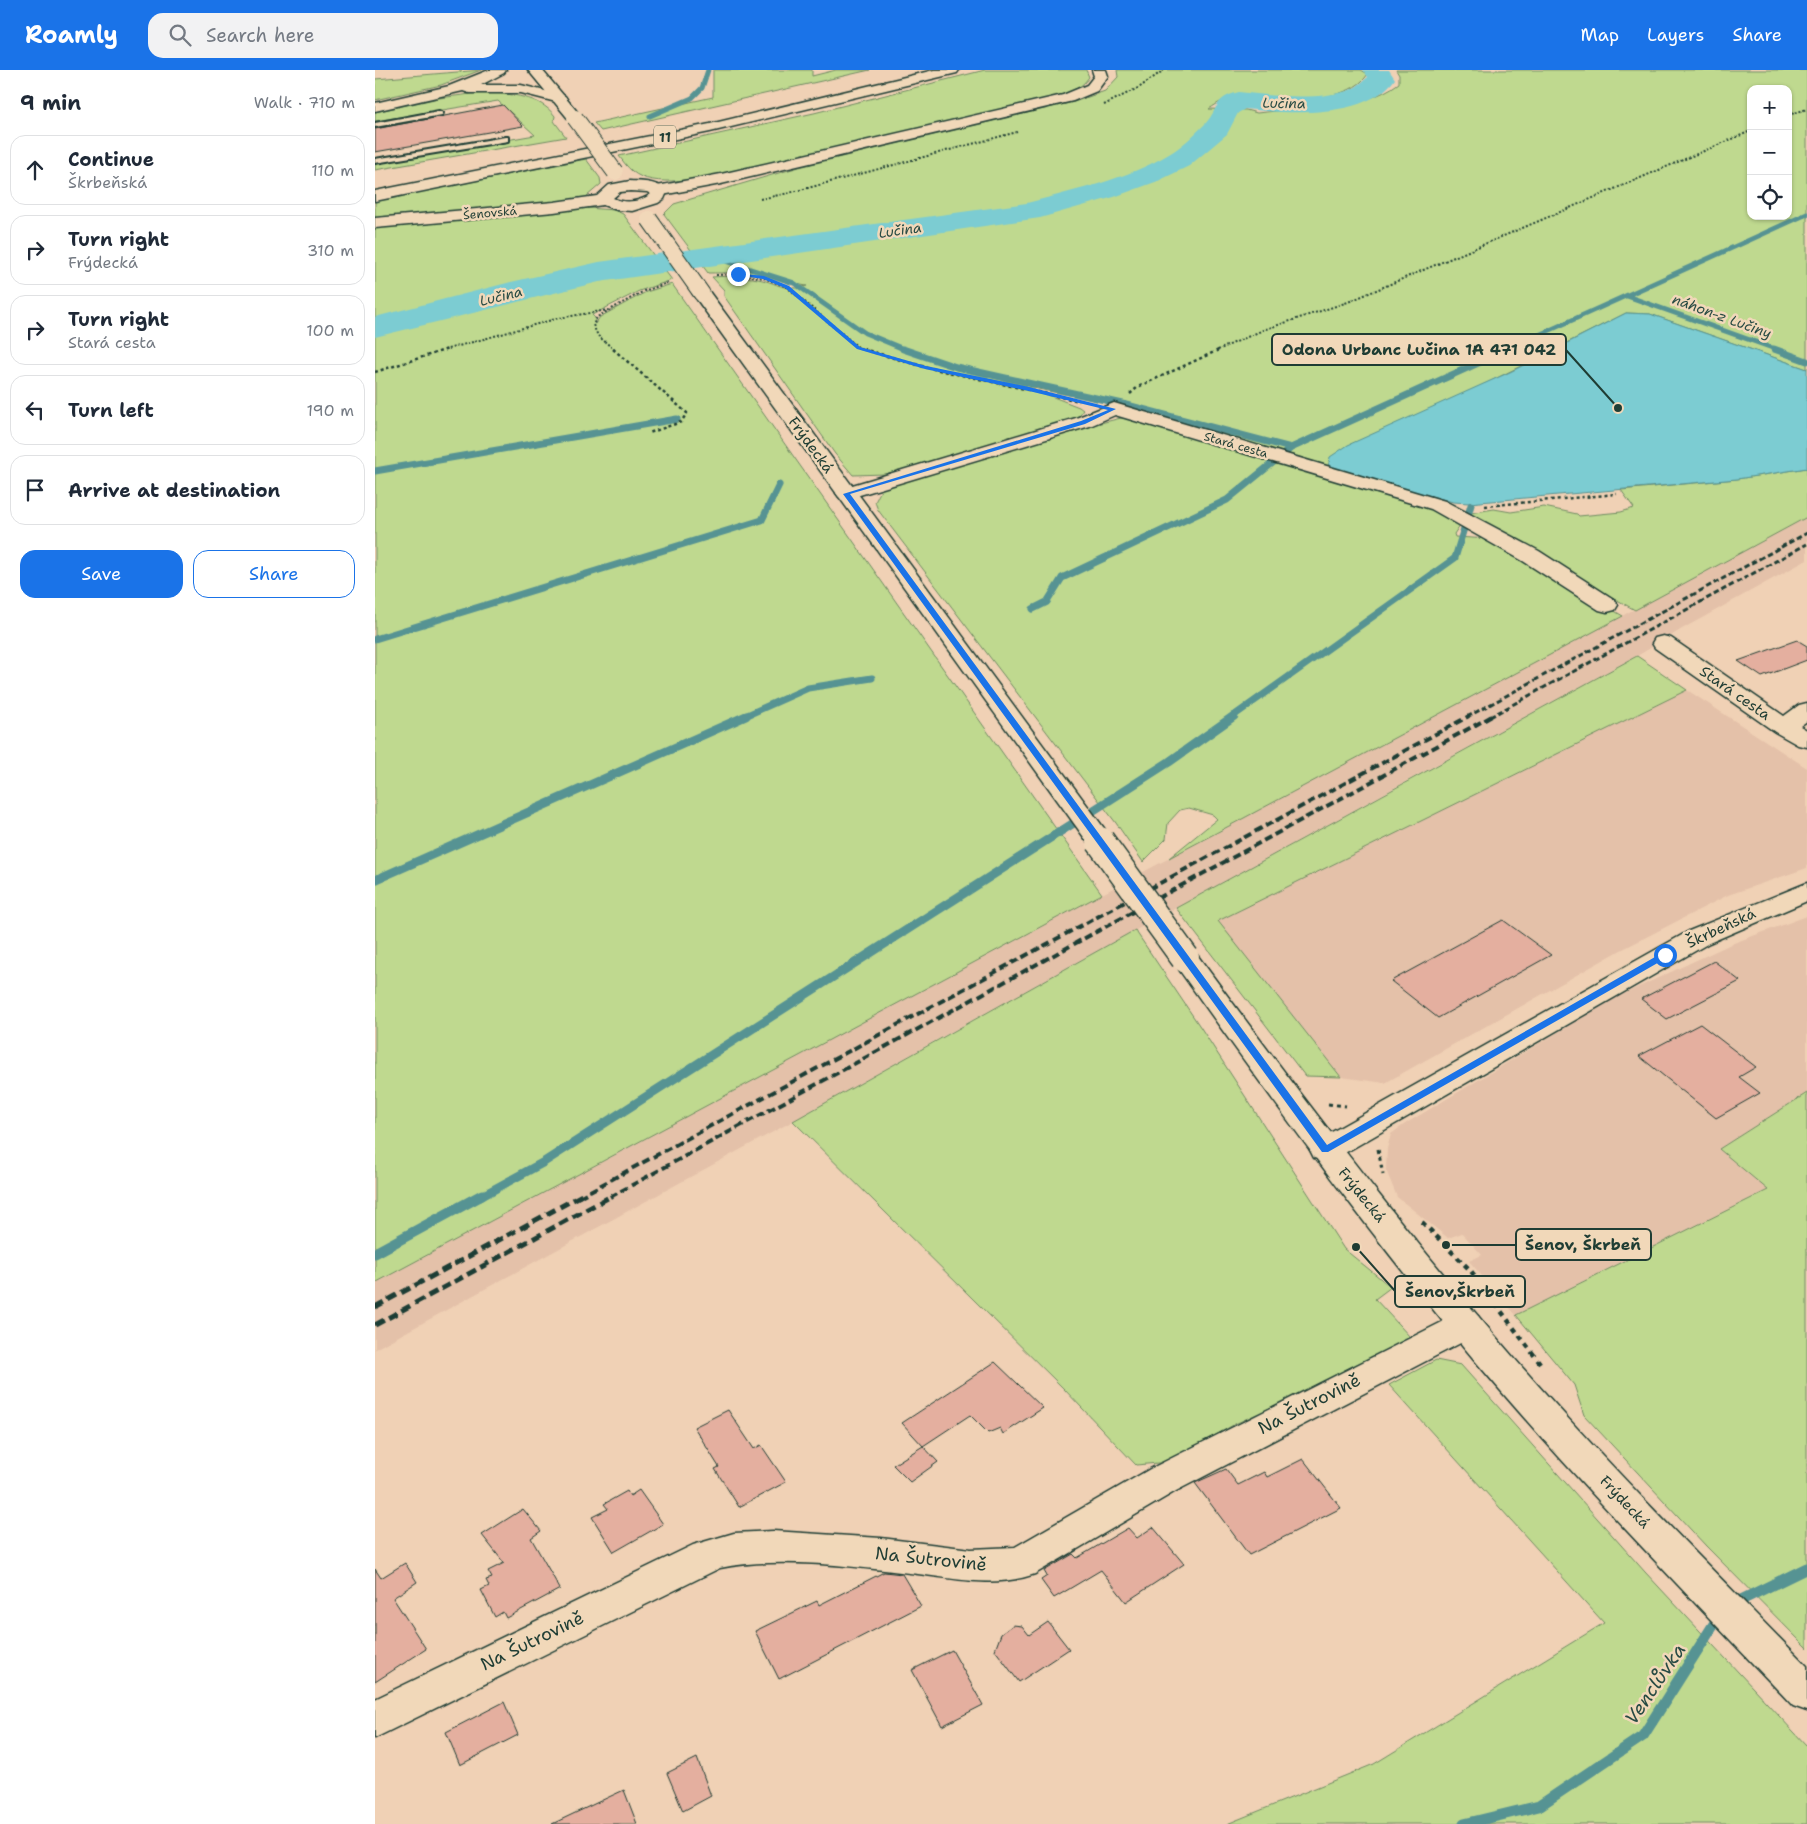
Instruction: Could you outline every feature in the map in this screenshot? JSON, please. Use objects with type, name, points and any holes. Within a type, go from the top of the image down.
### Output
[{"type":"main road","points":[[435,94],[474,82],[499,70]]},
{"type":"main road","points":[[535,70],[575,118],[625,186]]},
{"type":"main road","points":[[746,104],[892,70]]},
{"type":"main road","name":"11","points":[[375,196],[710,128],[952,70]]},
{"type":"main road","points":[[657,191],[658,196],[654,200],[638,205],[618,205],[605,200],[608,192],[625,186],[643,186],[657,191],[721,179],[1068,98],[1096,84],[1101,76],[1099,70]]},
{"type":"main road","points":[[375,107],[435,94],[470,89],[505,88],[535,92],[560,99]]},
{"type":"main road","name":"11","points":[[402,176],[673,121]]},
{"type":"main road","name":"Šenovská","points":[[375,223],[527,210],[605,200]]},
{"type":"main road","name":"Frýdecká","points":[[638,205],[846,494],[1325,1150],[1466,1325],[1538,1409],[1797,1682]]},
{"type":"main road","points":[[846,494],[1083,422],[1114,409]]},
{"type":"main road","name":"Stará cesta","points":[[1114,409],[1439,505],[1531,556],[1607,605]]},
{"type":"main road","name":"Stará cesta","points":[[1663,643],[1784,727],[1807,710]]},
{"type":"main road","points":[[1784,727],[1807,740]]},
{"type":"main road","name":"Škrbeňská","points":[[1325,1150],[1699,937],[1807,891]]},
{"type":"main road","name":"Na Šutrovině","points":[[375,1719],[706,1556],[725,1550],[758,1546],[875,1552],[983,1567],[1004,1566],[1022,1562],[1163,1480],[1466,1325]]},
{"type":"lane","points":[[375,125],[439,113]]},
{"type":"lane","points":[[375,161],[505,138]]},
{"type":"path","points":[[1792,114],[1807,109]]},
{"type":"path","points":[[712,275],[738,274],[764,278],[787,287],[859,348],[925,367],[1114,409],[1138,387],[1263,330],[1348,302],[1747,133]]},
{"type":"path","points":[[649,433],[681,422],[687,413],[598,336],[593,325],[597,317],[644,291],[673,282]]},
{"type":"path","points":[[375,372],[435,352],[540,323],[586,311],[609,310]]},
{"type":"path","points":[[1445,509],[1617,494]]},
{"type":"path","points":[[1382,1141],[1377,1147],[1385,1183]]},
{"type":"path","points":[[1415,1216],[1449,1246],[1503,1310],[1542,1364]]},
{"type":"shaded area","points":[[1807,517],[1807,560],[1637,656],[375,1349],[375,1283]]},
{"type":"shaded area","points":[[1687,690],[1807,768],[1807,868],[1728,895],[1621,950],[1385,1083],[1341,1077],[1217,921]]},
{"type":"shaded area","points":[[1807,916],[1807,1093],[1720,1149],[1768,1190],[1516,1315],[1469,1261],[1482,1255],[1462,1233],[1448,1238],[1397,1197],[1386,1170],[1387,1149],[1391,1134],[1405,1124],[1615,998],[1731,944]]},
{"type":"green space","points":[[481,70],[441,85],[375,100],[375,79]]},
{"type":"green space","points":[[713,70],[812,70],[812,76],[836,70],[870,70],[601,131],[594,123],[713,97]]},
{"type":"green space","points":[[985,70],[1086,70],[1089,77],[1078,88],[1053,97],[705,177],[679,181],[652,180],[641,177],[632,171],[619,156],[814,113]]},
{"type":"green space","points":[[1117,70],[1361,70],[1368,74],[1360,83],[1349,90],[1336,94],[1293,99],[1240,95],[1228,98],[1209,109],[1246,110],[1257,113],[1331,107],[1367,99],[1399,83],[1399,75],[1396,70],[1807,70],[1807,369],[1650,314],[1626,313],[1330,462],[1328,468],[1109,403],[931,368],[1043,393],[1083,410],[1076,420],[908,469],[886,474],[853,475],[835,454],[724,296],[724,290],[712,277],[752,278],[792,288],[807,286],[753,274],[708,273],[664,214],[674,204],[799,167],[1074,102],[1105,91],[1118,77]]},
{"type":"green space","points":[[487,92],[524,97],[541,104],[555,116],[554,121],[566,137],[375,170],[375,163],[535,135],[498,101],[375,121],[375,112],[439,98]]},
{"type":"green space","points":[[586,159],[600,178],[601,184],[586,197],[375,220],[375,201]]},
{"type":"green space","points":[[587,208],[614,210],[623,214],[672,280],[639,291],[592,315],[595,318],[595,324],[600,317],[646,292],[672,284],[1102,894],[375,1283],[375,227]]},
{"type":"green space","points":[[1121,418],[1134,419],[1443,512],[1460,525],[1454,534],[1455,537],[1490,539],[1623,616],[1169,858],[1217,819],[1213,815],[1189,808],[1180,810],[1168,823],[1166,839],[1143,862],[1116,823],[878,510],[875,502],[882,488],[1068,431]]},
{"type":"green space","points":[[1807,468],[1807,517],[1635,610],[1464,514],[1494,509],[1511,512],[1544,507],[1579,516],[1621,512],[1634,508],[1621,490],[1737,479]]},
{"type":"green space","points":[[1637,656],[1687,690],[1218,921],[1341,1077],[1305,1076],[1176,908]]},
{"type":"green space","points":[[1135,930],[1344,1249],[1391,1287],[1375,1299],[1411,1338],[1369,1362],[1235,1424],[1169,1462],[1136,1465],[1064,1389],[793,1121]]},
{"type":"green space","points":[[1807,1093],[1807,1648],[1706,1546],[1584,1415],[1574,1385],[1516,1315],[1768,1190],[1719,1149]]},
{"type":"green space","points":[[1436,1360],[1461,1365],[1645,1572],[1807,1746],[1807,1824],[1227,1824],[1374,1764],[1604,1623],[1389,1385]]},
{"type":"water","points":[[1626,313],[1650,314],[1807,369],[1807,468],[1737,479],[1469,503],[1453,502],[1328,468],[1330,457],[1348,445],[1510,372]]},
{"type":"building","points":[[503,105],[523,126],[375,152],[375,129]]},
{"type":"building","points":[[1797,640],[1807,646],[1807,660],[1762,677],[1738,661]]},
{"type":"building","points":[[1503,920],[1551,955],[1438,1018],[1391,981]]},
{"type":"building","points":[[1714,961],[1740,981],[1667,1019],[1641,999]]},
{"type":"building","points":[[1700,1024],[1756,1067],[1739,1077],[1760,1093],[1716,1118],[1639,1056]]},
{"type":"building","points":[[995,1362],[1043,1408],[1003,1434],[1000,1428],[988,1433],[970,1415],[923,1446],[902,1423]]},
{"type":"building","points":[[728,1410],[754,1449],[761,1445],[786,1482],[739,1507],[715,1469],[719,1467],[694,1427]]},
{"type":"building","points":[[923,1446],[938,1462],[910,1482],[893,1465]]},
{"type":"building","points":[[1303,1459],[1341,1508],[1249,1555],[1195,1483],[1226,1469],[1238,1485],[1264,1472],[1267,1477]]},
{"type":"building","points":[[639,1490],[663,1524],[614,1552],[592,1517],[608,1509],[604,1504],[627,1491],[630,1496]]},
{"type":"building","points":[[523,1509],[541,1531],[531,1538],[560,1589],[506,1618],[503,1612],[495,1617],[481,1590],[489,1586],[486,1580],[492,1578],[488,1571],[504,1563],[482,1535]]},
{"type":"building","points":[[1153,1527],[1184,1564],[1126,1602],[1101,1570],[1054,1598],[1041,1580],[1047,1576],[1044,1571],[1073,1554],[1077,1558],[1128,1528],[1137,1538]]},
{"type":"building","points":[[405,1563],[417,1582],[393,1598],[426,1649],[375,1682],[375,1569],[381,1578]]},
{"type":"building","points":[[884,1572],[902,1574],[921,1606],[779,1679],[755,1631],[817,1601],[819,1605]]},
{"type":"building","points":[[1048,1622],[1069,1649],[1019,1682],[995,1650],[1001,1634],[1013,1625],[1022,1626],[1029,1635]]},
{"type":"building","points":[[952,1650],[983,1705],[942,1726],[912,1670]]},
{"type":"building","points":[[504,1702],[518,1735],[460,1765],[446,1732]]},
{"type":"building","points":[[697,1758],[711,1796],[683,1811],[667,1773]]},
{"type":"building","points":[[624,1790],[637,1824],[552,1824],[611,1796]]},
{"type":"waterway","points":[[650,116],[692,98],[702,88],[708,70]]},
{"type":"waterway","name":"Lučina","points":[[375,327],[511,292],[599,272],[1029,212],[1104,191],[1148,175],[1179,160],[1217,128],[1227,109],[1239,100],[1300,104],[1346,99],[1363,94],[1382,79],[1376,70]]},
{"type":"waterway","points":[[1506,350],[1807,214]]},
{"type":"waterway","points":[[707,255],[794,283],[865,333],[906,350]]},
{"type":"waterway","name":"náhon-z Lučiny","points":[[1627,296],[1778,350]]},
{"type":"waterway","points":[[903,349],[956,367],[1123,404],[1291,448]]},
{"type":"waterway","points":[[1291,448],[1509,349]]},
{"type":"waterway","name":"náhon-z Lučiny","points":[[1774,349],[1807,361]]},
{"type":"waterway","points":[[375,471],[677,419]]},
{"type":"waterway","points":[[1033,609],[1047,602],[1062,578],[1227,500],[1291,448]]},
{"type":"waterway","points":[[375,639],[762,520],[779,485]]},
{"type":"waterway","points":[[1232,717],[1455,558],[1471,505]]},
{"type":"waterway","points":[[743,717],[808,688],[872,678]]},
{"type":"waterway","points":[[375,880],[746,716]]},
{"type":"waterway","points":[[480,1197],[544,1162],[1169,762],[1234,716]]},
{"type":"waterway","points":[[375,1253],[482,1195]]},
{"type":"waterway","name":"Venclůvka","points":[[1733,1604],[1807,1568]]},
{"type":"waterway","name":"Venclůvka","points":[[1464,1824],[1539,1806],[1643,1736],[1721,1613]]},
{"type":"railway","points":[[1467,717],[1807,533]]},
{"type":"railway","points":[[1490,717],[1807,544]]},
{"type":"railway","points":[[579,1197],[1469,716]]},
{"type":"railway","points":[[610,1197],[1492,716]]},
{"type":"railway","points":[[375,1307],[582,1195]]},
{"type":"railway","points":[[375,1325],[613,1195]]},
{"type":"place","name":"Odona Urbanc Lučina 1A 471 042","points":[[1618,408]]},
{"type":"place","name":"Šenov, Škrbeň","points":[[1446,1245]]},
{"type":"place","name":"Šenov,Škrbeň","points":[[1356,1247]]},
{"type":"route","points":[[738,274],[764,278],[787,287],[859,348],[925,367],[1114,409],[1083,422],[846,494],[1325,1150],[1665,955]]}]
